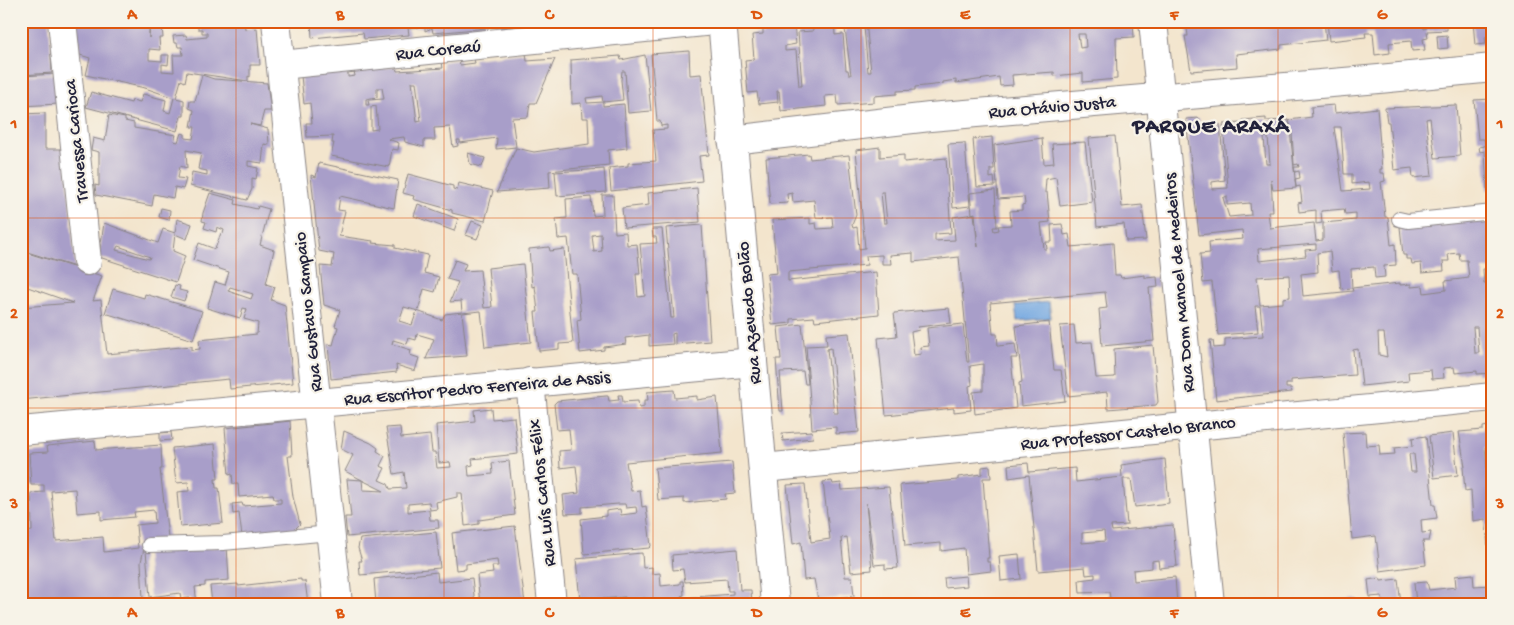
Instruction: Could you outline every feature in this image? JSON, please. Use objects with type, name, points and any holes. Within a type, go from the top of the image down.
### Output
[{"type":"street","name":"Travessa Carioca","points":[[62,21],[87,261]]},
{"type":"street","name":"Rua Gustavo Sampaio","points":[[276,21],[338,604]]},
{"type":"street","name":"Rua Coreaú","points":[[281,65],[714,21]]},
{"type":"street","name":"Rua Azevedo Bolão","points":[[722,21],[775,604]]},
{"type":"street","name":"Rua Dom Manoel de Medeiros","points":[[1153,21],[1210,604]]},
{"type":"street","name":"Rua Otávio Justa","points":[[732,140],[930,116],[1160,96],[1380,80],[1493,68]]},
{"type":"street","name":"Rua Escritor Pedro Ferreira de Assis","points":[[21,431],[753,362]]},
{"type":"street","name":"Rua Luís Carlos Félix","points":[[530,382],[552,604]]},
{"type":"street","name":"Rua Professor Castelo Branco","points":[[763,468],[1493,397]]},
{"type":"lane","points":[[1399,218],[1408,221],[1493,212]]},
{"type":"lane","points":[[149,545],[223,543],[330,533]]},
{"type":"water","points":[[1049,302],[1051,318],[1017,321],[1015,305]]},
{"type":"building","points":[[21,21],[49,21],[52,73],[21,75]]},
{"type":"building","points":[[76,21],[149,21],[149,38],[150,21],[171,21],[171,25],[162,26],[163,38],[159,38],[160,50],[149,49],[149,60],[162,61],[162,55],[169,55],[168,65],[162,64],[162,71],[174,72],[173,55],[183,55],[182,47],[178,47],[177,43],[174,43],[173,36],[186,35],[187,39],[207,37],[207,33],[202,33],[202,29],[198,29],[198,21],[244,21],[245,29],[257,28],[260,65],[250,65],[248,81],[187,72],[185,82],[181,80],[176,98],[184,100],[184,116],[181,116],[177,131],[86,107],[91,92],[131,103],[132,100],[140,102],[143,94],[166,100],[164,111],[170,113],[174,98],[145,88],[86,75],[90,58],[80,55]]},
{"type":"building","points":[[311,21],[485,21],[486,28],[433,33],[432,28],[425,31],[425,27],[408,28],[409,35],[364,39],[363,33],[312,38]]},
{"type":"building","points":[[499,21],[521,21],[522,25],[499,27]]},
{"type":"building","points":[[754,21],[811,21],[794,24],[796,44],[785,46],[785,51],[796,50],[799,86],[802,86],[798,32],[813,31],[812,21],[834,21],[835,35],[843,34],[846,70],[848,70],[849,75],[851,75],[845,29],[864,27],[868,72],[871,72],[866,21],[1133,21],[1134,37],[1116,38],[1117,79],[1083,82],[1083,73],[1054,76],[1054,72],[1012,75],[1013,85],[1000,86],[999,77],[956,83],[956,80],[943,82],[943,84],[915,87],[915,90],[897,91],[897,94],[874,96],[874,102],[838,105],[837,95],[825,96],[826,106],[781,111],[779,91],[777,91],[778,102],[759,104],[757,92],[748,93],[745,60],[754,59],[752,35],[763,34],[763,27],[754,28]],"holes":[[[1078,34],[1085,34],[1086,47],[1080,48]]]},
{"type":"building","points":[[1186,21],[1324,21],[1326,40],[1281,45],[1281,49],[1236,54],[1237,67],[1191,71],[1185,36],[1188,36]]},
{"type":"building","points":[[1327,21],[1423,21],[1424,29],[1427,28],[1426,21],[1447,21],[1447,30],[1427,31],[1428,38],[1423,39],[1425,50],[1412,51],[1411,41],[1389,43],[1390,53],[1375,55],[1373,33],[1365,33],[1366,37],[1329,41]]},
{"type":"building","points":[[1473,21],[1493,21],[1493,36],[1485,37],[1486,44],[1475,45]]},
{"type":"building","points":[[1447,35],[1448,48],[1438,49],[1437,36]]},
{"type":"building","points":[[689,51],[690,75],[701,74],[709,155],[699,156],[702,181],[611,191],[609,168],[628,166],[628,163],[656,161],[653,130],[667,129],[667,125],[661,126],[660,121],[657,121],[651,54]]},
{"type":"building","points":[[526,53],[527,61],[555,59],[536,103],[530,103],[528,117],[512,118],[516,147],[496,149],[497,138],[460,143],[460,140],[457,140],[458,146],[453,147],[450,127],[434,128],[435,140],[424,140],[424,147],[405,142],[404,137],[388,139],[399,143],[398,150],[392,149],[389,167],[331,156],[334,143],[332,143],[333,136],[307,137],[306,123],[312,123],[310,103],[304,104],[301,76],[348,71],[348,77],[355,76],[354,71],[396,67],[397,71],[443,68],[442,62],[459,60],[460,65],[475,63],[474,59]],"holes":[[[412,82],[416,82],[421,121],[417,122]],[[377,88],[382,88],[384,99],[368,100],[369,105],[366,105],[366,99],[377,97]],[[376,106],[378,129],[371,130],[371,107]]]},
{"type":"building","points":[[645,55],[651,111],[628,113],[625,71],[622,71],[621,80],[623,100],[603,102],[603,106],[624,104],[627,148],[608,150],[609,165],[549,171],[550,188],[497,192],[516,148],[534,152],[589,144],[588,118],[582,118],[581,103],[572,104],[571,60],[620,56],[621,60]],"holes":[[[602,96],[603,102],[587,103],[586,98]]]},
{"type":"building","points":[[56,74],[59,104],[21,106],[21,76]]},
{"type":"building","points":[[202,75],[214,79],[267,83],[271,111],[264,111],[260,126],[250,124],[268,129],[269,145],[264,144],[262,163],[248,161],[248,166],[258,168],[256,179],[252,178],[252,189],[247,200],[190,186],[192,172],[207,175],[207,171],[198,169],[201,153],[186,150],[187,168],[180,166],[178,178],[186,179],[183,189],[175,187],[173,198],[154,194],[152,206],[96,195],[95,185],[99,186],[99,152],[91,150],[93,138],[105,141],[109,115],[125,118],[125,121],[134,123],[134,128],[176,135],[174,141],[178,142],[181,133],[185,134],[185,138],[193,139],[195,127],[191,127],[194,110],[189,108],[190,101],[195,101]]},
{"type":"building","points":[[1493,99],[1493,189],[1487,190],[1485,151],[1480,152],[1479,147],[1485,146],[1484,139],[1478,139],[1474,100]]},
{"type":"building","points":[[1334,105],[1335,113],[1377,108],[1382,169],[1380,169],[1380,173],[1384,173],[1385,181],[1381,182],[1385,217],[1388,217],[1391,245],[1395,244],[1396,265],[1384,266],[1385,277],[1375,278],[1374,267],[1351,269],[1352,288],[1400,283],[1400,285],[1411,284],[1411,287],[1423,286],[1424,293],[1446,290],[1445,281],[1469,278],[1467,260],[1460,260],[1459,253],[1448,254],[1449,261],[1443,261],[1444,271],[1422,273],[1421,263],[1412,264],[1411,259],[1406,259],[1406,255],[1403,255],[1400,227],[1493,218],[1491,269],[1483,269],[1484,283],[1493,282],[1493,373],[1477,374],[1477,371],[1455,373],[1454,367],[1443,368],[1444,378],[1432,379],[1431,370],[1408,372],[1409,381],[1362,386],[1358,349],[1353,350],[1355,375],[1291,380],[1291,384],[1286,384],[1286,388],[1291,388],[1292,392],[1216,400],[1210,340],[1213,340],[1214,348],[1225,347],[1225,339],[1263,336],[1260,306],[1255,306],[1258,332],[1218,335],[1212,282],[1203,283],[1200,254],[1210,253],[1209,242],[1243,239],[1242,230],[1199,235],[1186,119],[1199,118],[1200,127],[1220,124],[1225,180],[1212,182],[1212,189],[1228,188],[1223,124],[1243,123],[1243,120],[1266,118],[1266,121],[1312,117],[1311,107]],"holes":[[[1289,120],[1292,132],[1294,165],[1298,164],[1299,167],[1294,167],[1295,172],[1299,171],[1300,178],[1295,179]],[[1334,127],[1341,127],[1344,174],[1352,174],[1352,184],[1369,182],[1370,189],[1343,191]],[[1264,137],[1268,137],[1270,164],[1266,164]],[[1271,179],[1273,190],[1296,188],[1295,182],[1296,187],[1300,186],[1302,202],[1298,203],[1299,212],[1316,210],[1316,224],[1322,223],[1321,211],[1344,209],[1345,214],[1356,213],[1356,220],[1323,223],[1323,240],[1316,241],[1314,223],[1270,228],[1268,212],[1273,212]],[[1227,196],[1227,205],[1250,203],[1251,215],[1229,217],[1223,198]],[[1316,244],[1316,249],[1305,250],[1306,256],[1259,261],[1258,249]],[[1330,251],[1332,271],[1339,270],[1341,289],[1352,288],[1353,291],[1303,296],[1301,274],[1318,272],[1317,253]],[[1289,275],[1290,297],[1283,298],[1283,303],[1260,305],[1257,277]],[[1473,327],[1477,327],[1479,353],[1475,353]],[[1378,333],[1384,333],[1387,357],[1379,355]]]},
{"type":"building","points":[[1456,105],[1460,156],[1435,158],[1430,118],[1426,119],[1432,176],[1413,178],[1412,168],[1394,170],[1389,122],[1387,122],[1385,108]]},
{"type":"building","points":[[45,113],[45,149],[65,149],[75,267],[21,250],[21,114]]},
{"type":"building","points":[[1115,136],[1122,207],[1142,205],[1146,240],[1126,241],[1124,224],[1097,227],[1089,138]]},
{"type":"building","points":[[992,137],[994,169],[990,169],[990,178],[994,177],[995,186],[977,187],[973,139]]},
{"type":"building","points":[[1042,138],[1044,164],[1054,163],[1052,144],[1085,142],[1092,202],[1060,206],[1056,177],[1046,179],[1045,192],[1047,192],[1050,222],[1041,223],[1044,249],[1047,249],[1046,242],[1052,242],[1051,225],[1062,224],[1064,235],[1069,234],[1071,247],[1113,243],[1115,275],[1120,275],[1121,278],[1145,275],[1145,278],[1157,277],[1158,287],[1149,288],[1154,341],[1102,346],[1099,309],[1107,308],[1105,292],[990,303],[993,334],[997,334],[998,346],[1015,344],[1017,358],[1011,358],[1016,408],[975,414],[973,392],[983,391],[983,364],[970,366],[972,385],[969,386],[971,410],[954,412],[954,408],[886,415],[878,338],[897,336],[894,313],[949,308],[951,323],[918,327],[919,330],[911,332],[914,355],[921,354],[920,347],[929,346],[927,328],[963,324],[967,362],[969,362],[959,257],[913,262],[913,253],[890,255],[891,264],[882,264],[882,255],[866,256],[867,265],[788,272],[788,281],[876,272],[879,314],[815,321],[814,317],[791,319],[791,323],[772,325],[767,274],[777,273],[772,220],[810,218],[810,224],[816,223],[817,229],[833,228],[832,217],[816,218],[814,200],[793,202],[792,193],[787,194],[788,203],[770,204],[766,158],[809,154],[810,159],[849,155],[856,215],[852,225],[853,228],[857,227],[859,249],[865,248],[856,150],[880,147],[880,157],[904,155],[904,162],[946,158],[951,233],[935,234],[935,241],[955,240],[953,217],[974,214],[978,247],[975,213],[972,214],[970,193],[995,190],[997,227],[993,227],[994,231],[999,230],[998,226],[1011,225],[1010,211],[1022,210],[1022,205],[1025,204],[1024,197],[998,199],[994,145]],"holes":[[[881,192],[884,192],[887,223],[884,223]]]},
{"type":"building","points":[[965,143],[970,206],[953,208],[948,144]]},
{"type":"building","points":[[468,153],[485,158],[482,167],[470,164]]},
{"type":"building","points":[[319,163],[398,180],[394,208],[340,196],[338,210],[345,211],[339,236],[373,241],[372,243],[395,245],[395,248],[428,255],[424,273],[439,277],[435,292],[424,289],[418,311],[404,307],[399,321],[412,325],[417,311],[442,320],[445,314],[462,312],[461,301],[450,302],[458,282],[447,279],[455,260],[466,264],[463,271],[480,270],[484,308],[492,307],[488,268],[523,264],[531,342],[485,347],[481,311],[462,313],[467,356],[426,359],[434,339],[417,334],[416,340],[409,338],[407,344],[393,340],[392,344],[411,350],[410,355],[419,358],[415,371],[396,365],[397,372],[331,379],[328,344],[333,345],[338,327],[335,326],[340,310],[324,305],[320,266],[332,267],[334,254],[319,251],[311,175],[316,177]]},
{"type":"building","points":[[604,169],[606,192],[557,196],[555,172]]},
{"type":"building","points":[[408,174],[453,186],[453,189],[457,190],[459,183],[493,191],[485,221],[452,213],[452,210],[413,199],[414,196],[403,193]]},
{"type":"building","points":[[697,188],[700,222],[624,228],[622,208],[649,205],[648,193]]},
{"type":"building","points":[[210,193],[236,200],[235,204],[257,209],[258,206],[269,209],[260,245],[274,250],[266,284],[275,287],[271,300],[285,305],[293,383],[230,389],[229,379],[21,400],[21,307],[73,303],[22,285],[27,270],[21,268],[21,251],[102,276],[93,301],[101,300],[107,354],[192,346],[192,350],[200,349],[199,340],[257,334],[258,323],[244,319],[247,309],[243,308],[240,318],[207,308],[215,282],[225,285],[229,272],[193,260],[199,243],[215,249],[224,230],[217,227],[216,232],[204,228],[206,222],[202,221]],"holes":[[[230,287],[253,294],[251,299],[228,291]]]},
{"type":"building","points":[[602,195],[613,195],[615,233],[626,232],[627,245],[637,244],[640,274],[636,274],[638,297],[645,296],[640,244],[657,243],[656,237],[653,237],[652,229],[662,229],[671,318],[674,318],[666,228],[702,225],[710,341],[675,344],[675,333],[672,334],[673,344],[649,346],[649,335],[625,338],[626,344],[604,347],[604,350],[580,353],[577,320],[581,319],[577,274],[572,274],[568,238],[558,239],[556,219],[567,218],[566,199],[591,197],[593,216],[603,215]],"holes":[[[601,234],[602,251],[594,252],[592,235]]]},
{"type":"building","points":[[418,204],[458,219],[454,231],[414,216]]},
{"type":"building","points":[[161,208],[170,210],[169,220],[159,217]]},
{"type":"building","points":[[177,219],[192,224],[187,239],[175,234],[173,251],[185,256],[176,282],[99,257],[104,223],[158,243],[163,229],[175,233]],"holes":[[[118,246],[150,257],[149,259],[116,250]]]},
{"type":"building","points":[[472,221],[483,225],[477,239],[466,235]]},
{"type":"building","points":[[549,247],[550,251],[564,249],[573,343],[559,344],[559,349],[539,351],[535,312],[538,312],[535,286],[532,287],[529,249]]},
{"type":"building","points":[[175,285],[180,286],[179,290],[187,292],[184,301],[171,297]]},
{"type":"building","points":[[113,289],[144,298],[145,294],[202,311],[193,340],[105,313]]},
{"type":"building","points":[[1049,322],[1054,370],[1061,370],[1065,401],[1021,406],[1019,383],[1022,382],[1016,326]]},
{"type":"building","points":[[802,324],[808,384],[805,384],[803,371],[780,372],[783,411],[780,411],[776,359],[781,359],[778,327]]},
{"type":"building","points":[[1074,325],[1076,343],[1092,342],[1096,378],[1115,377],[1114,349],[1153,345],[1158,402],[1156,405],[1108,409],[1107,392],[1068,396],[1060,326]]},
{"type":"building","points":[[849,333],[859,432],[836,434],[836,427],[812,429],[806,346],[827,345],[826,335]],"holes":[[[831,348],[838,413],[834,413],[827,349]]]},
{"type":"building","points":[[674,390],[675,398],[697,396],[697,400],[717,397],[722,453],[626,462],[631,491],[640,490],[642,507],[646,506],[651,546],[649,548],[584,554],[581,519],[606,516],[606,511],[620,509],[621,515],[637,513],[636,507],[626,508],[625,504],[618,504],[582,507],[582,513],[565,514],[563,495],[579,493],[576,466],[560,468],[559,451],[571,450],[569,429],[557,430],[554,404],[557,401],[606,396],[608,396],[609,401],[619,400],[618,395],[622,395],[623,402],[638,401],[639,408],[644,407],[644,400],[648,400],[647,392]]},
{"type":"building","points":[[491,408],[492,419],[514,417],[518,454],[472,459],[473,465],[468,466],[469,476],[493,474],[492,463],[509,461],[515,515],[479,520],[479,524],[465,526],[462,493],[457,493],[457,497],[436,502],[437,509],[430,510],[429,502],[408,504],[408,512],[429,510],[430,520],[438,520],[439,528],[347,537],[345,517],[351,517],[347,479],[362,480],[345,471],[353,455],[341,449],[344,431],[371,443],[378,448],[377,451],[385,456],[380,466],[385,468],[379,480],[388,484],[390,489],[406,488],[404,472],[394,474],[386,428],[400,427],[401,438],[430,435],[432,452],[435,452],[437,468],[451,467],[450,462],[439,463],[436,425],[475,421],[474,410]],"holes":[[[362,480],[384,491],[363,490]]]},
{"type":"building","points":[[290,421],[292,456],[288,456],[293,497],[300,524],[294,530],[242,536],[239,513],[233,514],[232,504],[242,503],[243,506],[281,503],[281,499],[274,499],[273,494],[239,497],[238,484],[233,484],[232,474],[229,475],[225,428]]},
{"type":"building","points":[[1493,425],[1493,481],[1488,447],[1485,447],[1493,525],[1493,535],[1487,536],[1485,519],[1473,521],[1471,490],[1465,491],[1463,467],[1465,467],[1459,432],[1483,430],[1483,427]]},
{"type":"building","points":[[812,431],[813,438],[783,441],[782,433]]},
{"type":"building","points":[[171,432],[172,440],[160,441],[160,433]]},
{"type":"building","points":[[1365,432],[1366,446],[1379,445],[1380,455],[1395,454],[1394,448],[1413,446],[1412,438],[1426,436],[1433,505],[1435,505],[1437,518],[1421,520],[1422,533],[1431,532],[1429,541],[1423,541],[1426,565],[1380,571],[1376,536],[1352,539],[1343,433]],"holes":[[[1409,454],[1414,454],[1416,472],[1411,472]]]},
{"type":"building","points":[[1453,433],[1458,475],[1434,478],[1429,436]]},
{"type":"building","points":[[95,441],[96,450],[161,445],[162,469],[160,469],[168,537],[144,548],[141,562],[143,599],[173,598],[173,604],[21,604],[21,533],[32,531],[31,493],[44,492],[44,485],[31,485],[29,453],[48,452],[47,446]],"holes":[[[75,489],[77,513],[101,511],[101,520],[135,517],[134,512],[154,510],[155,523],[136,525],[138,548],[104,552],[103,537],[56,541],[51,491]]]},
{"type":"building","points":[[215,444],[218,479],[215,479],[216,488],[219,488],[223,523],[180,527],[177,492],[189,491],[188,482],[176,483],[172,448]]},
{"type":"building","points":[[1165,459],[1169,503],[1135,507],[1131,479],[1123,479],[1127,525],[1111,526],[1112,531],[1173,525],[1177,566],[1159,568],[1158,560],[1152,561],[1152,568],[1133,570],[1134,581],[1175,577],[1177,604],[1107,604],[1107,598],[1110,598],[1109,592],[1080,593],[1079,580],[1095,578],[1095,574],[1086,575],[1085,567],[1038,571],[1029,475],[1009,478],[1008,465],[1028,463],[1029,472],[1075,468],[1076,482],[1122,477],[1121,465]],"holes":[[[1104,531],[1105,541],[1082,543],[1082,533]]]},
{"type":"building","points":[[732,462],[735,493],[725,494],[726,499],[684,503],[684,498],[658,500],[655,468]]},
{"type":"building","points":[[26,464],[29,505],[25,505],[27,524],[21,525],[21,465]]},
{"type":"building","points":[[990,466],[991,478],[983,478],[989,558],[987,558],[987,562],[990,562],[991,571],[966,574],[964,548],[941,551],[941,543],[905,546],[900,485],[958,480],[958,477],[982,474],[982,467]]},
{"type":"building","points":[[832,481],[833,484],[841,483],[842,490],[889,487],[898,568],[885,569],[885,564],[874,565],[866,503],[872,570],[851,572],[847,537],[841,538],[845,577],[852,577],[854,596],[818,600],[814,579],[804,580],[801,542],[793,544],[787,485],[805,484],[811,542],[830,539],[823,482]]},
{"type":"building","points":[[515,526],[525,604],[480,604],[477,575],[493,573],[492,566],[498,566],[497,560],[466,564],[466,569],[456,570],[452,533]]},
{"type":"building","points":[[436,532],[440,568],[360,575],[359,561],[362,561],[358,548],[360,539]]},
{"type":"building","points":[[1493,536],[1493,587],[1491,587],[1487,537]]},
{"type":"building","points":[[227,546],[229,580],[205,582],[205,586],[195,587],[197,604],[190,604],[190,598],[181,599],[180,593],[150,597],[146,551],[174,551]]},
{"type":"building","points":[[737,549],[740,590],[751,590],[752,604],[646,604],[645,598],[626,600],[625,597],[580,601],[576,559],[642,553],[643,568],[652,567],[652,574],[660,573],[661,586],[680,584],[680,581],[683,581],[684,595],[681,596],[682,598],[733,594],[733,591],[728,591],[727,579],[685,582],[683,569],[673,570],[672,555]]},
{"type":"building","points":[[1019,554],[1021,579],[1001,581],[999,556]]},
{"type":"building","points":[[437,572],[438,582],[472,578],[475,604],[376,604],[374,579]]},
{"type":"building","points":[[1473,574],[1474,586],[1491,585],[1493,604],[1416,604],[1414,583],[1427,582],[1429,590],[1456,587],[1455,576]]},
{"type":"building","points":[[966,576],[967,586],[945,588],[944,578]]},
{"type":"building","points":[[1380,578],[1381,581],[1398,579],[1401,604],[1383,604],[1382,596],[1370,597],[1368,580]]},
{"type":"building","points":[[301,579],[301,581],[305,581],[308,604],[212,604],[210,586],[238,584],[238,586]]},
{"type":"building","points":[[1356,598],[1357,604],[1337,604],[1336,600]]},
{"type":"district","name":"PARQUE ARAXÁ","points":[[1211,124]]}]
